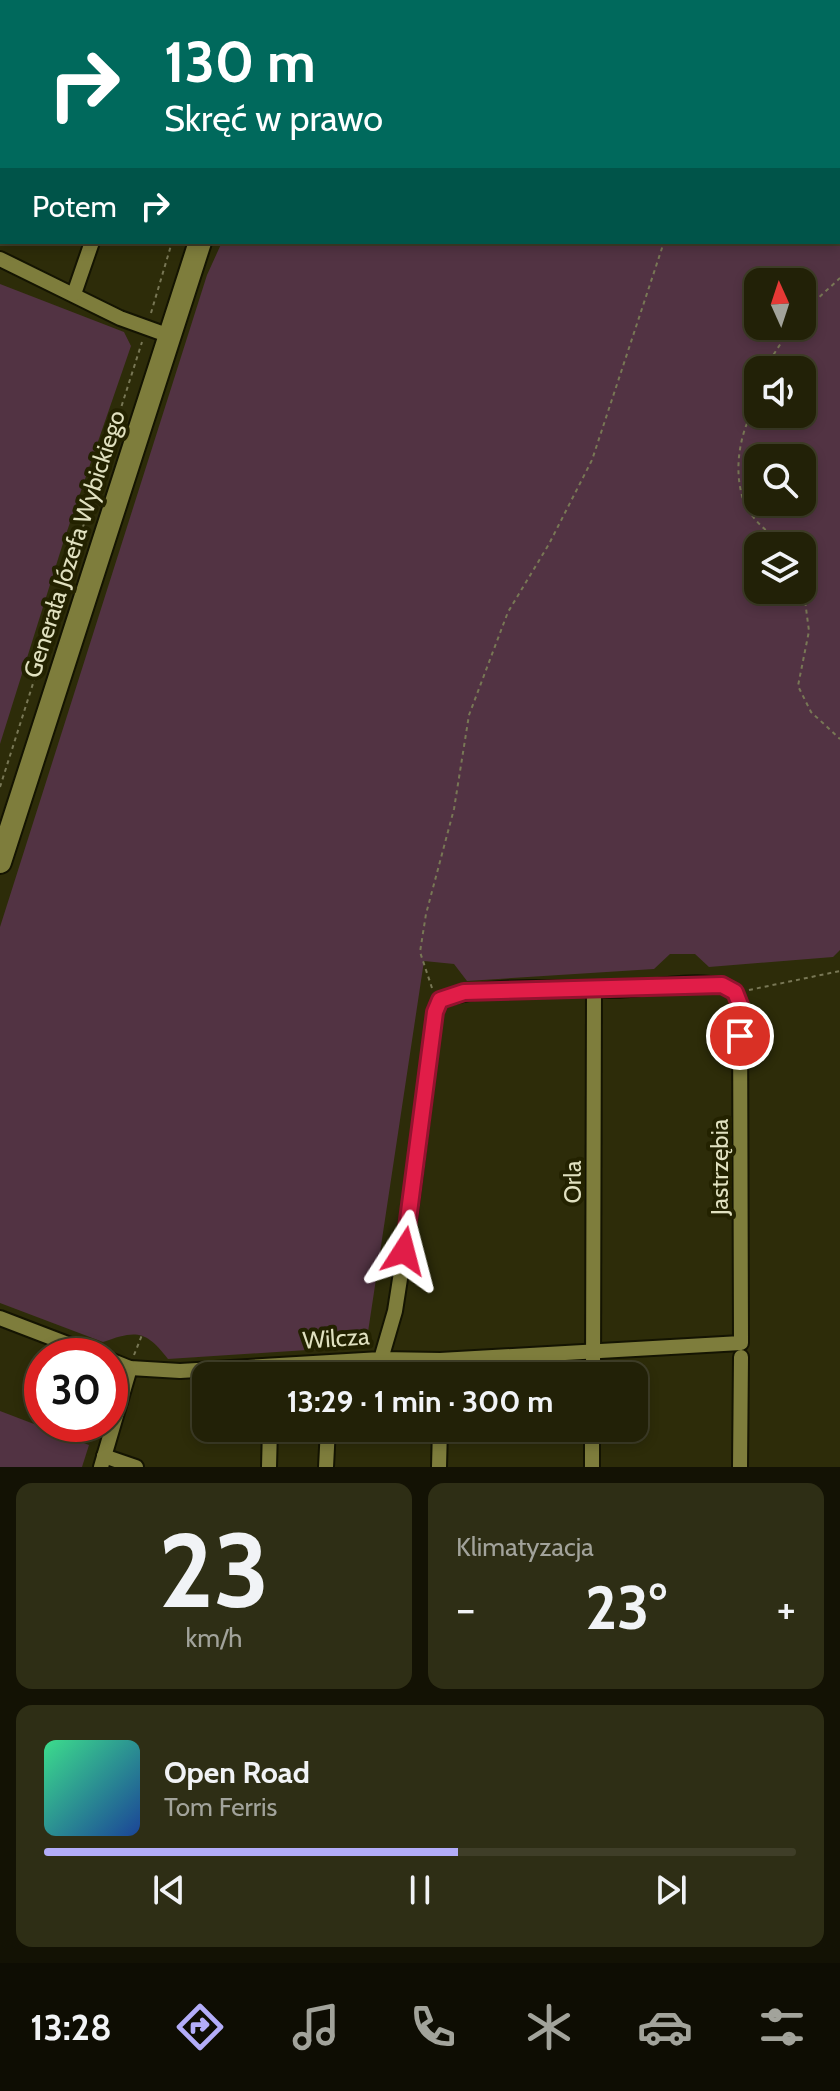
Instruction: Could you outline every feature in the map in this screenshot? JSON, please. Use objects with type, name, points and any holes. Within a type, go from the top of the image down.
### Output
[{"type":"main road","name":"Generała Józefa Wybickiego","points":[[0,862],[157,332],[199,244]]},
{"type":"street","points":[[74,294],[91,244]]},
{"type":"street","points":[[0,259],[157,332]]},
{"type":"street","points":[[440,1000],[464,992],[707,984],[722,985],[735,992]]},
{"type":"street","name":"Orla","points":[[593,1362],[594,989]]},
{"type":"street","name":"Jastrzębia","points":[[735,992],[740,1005],[740,1467]]},
{"type":"street","name":"Wilcza","points":[[317,1362],[381,1359],[395,1311],[435,1012],[440,1000]]},
{"type":"street","points":[[0,1318],[52,1338]]},
{"type":"street","points":[[381,1359],[440,1360],[741,1350]]},
{"type":"street","points":[[130,1368],[103,1462],[136,1467]]},
{"type":"street","name":"Wilcza","points":[[130,1368],[192,1371]]},
{"type":"street","points":[[269,1467],[270,1442]]},
{"type":"street","points":[[326,1467],[327,1442]]},
{"type":"street","points":[[439,1467],[440,1442]]},
{"type":"street","points":[[592,1442],[592,1467]]},
{"type":"path","points":[[0,787],[157,332],[172,244]]},
{"type":"path","points":[[440,1000],[428,981],[420,952],[426,914],[454,809],[469,715],[508,612],[549,544],[592,460],[663,244]]},
{"type":"path","points":[[816,300],[840,278]]},
{"type":"path","points":[[745,428],[739,451],[743,499],[758,524],[767,532]]},
{"type":"path","points":[[805,604],[809,631],[798,686],[811,712],[840,739]]},
{"type":"path","points":[[735,992],[840,971]]},
{"type":"path","points":[[130,1368],[142,1335]]},
{"type":"shaded area","points":[[221,244],[840,244],[840,950],[833,957],[709,967],[695,954],[670,954],[654,969],[467,981],[454,964],[424,961],[368,1332],[353,1347],[168,1359],[153,1342],[140,1335],[92,1338],[0,1303],[0,927],[207,275]]},
{"type":"shaded area","points":[[0,284],[124,332],[131,346],[64,540],[0,744]]},
{"type":"shaded area","points":[[0,1411],[24,1420],[24,1442],[81,1442],[89,1445],[82,1467],[0,1467]]},
{"type":"route","points":[[404,1251],[430,1072],[435,1012],[440,1000],[464,992],[722,985],[735,992],[740,1005],[740,1036]]}]
